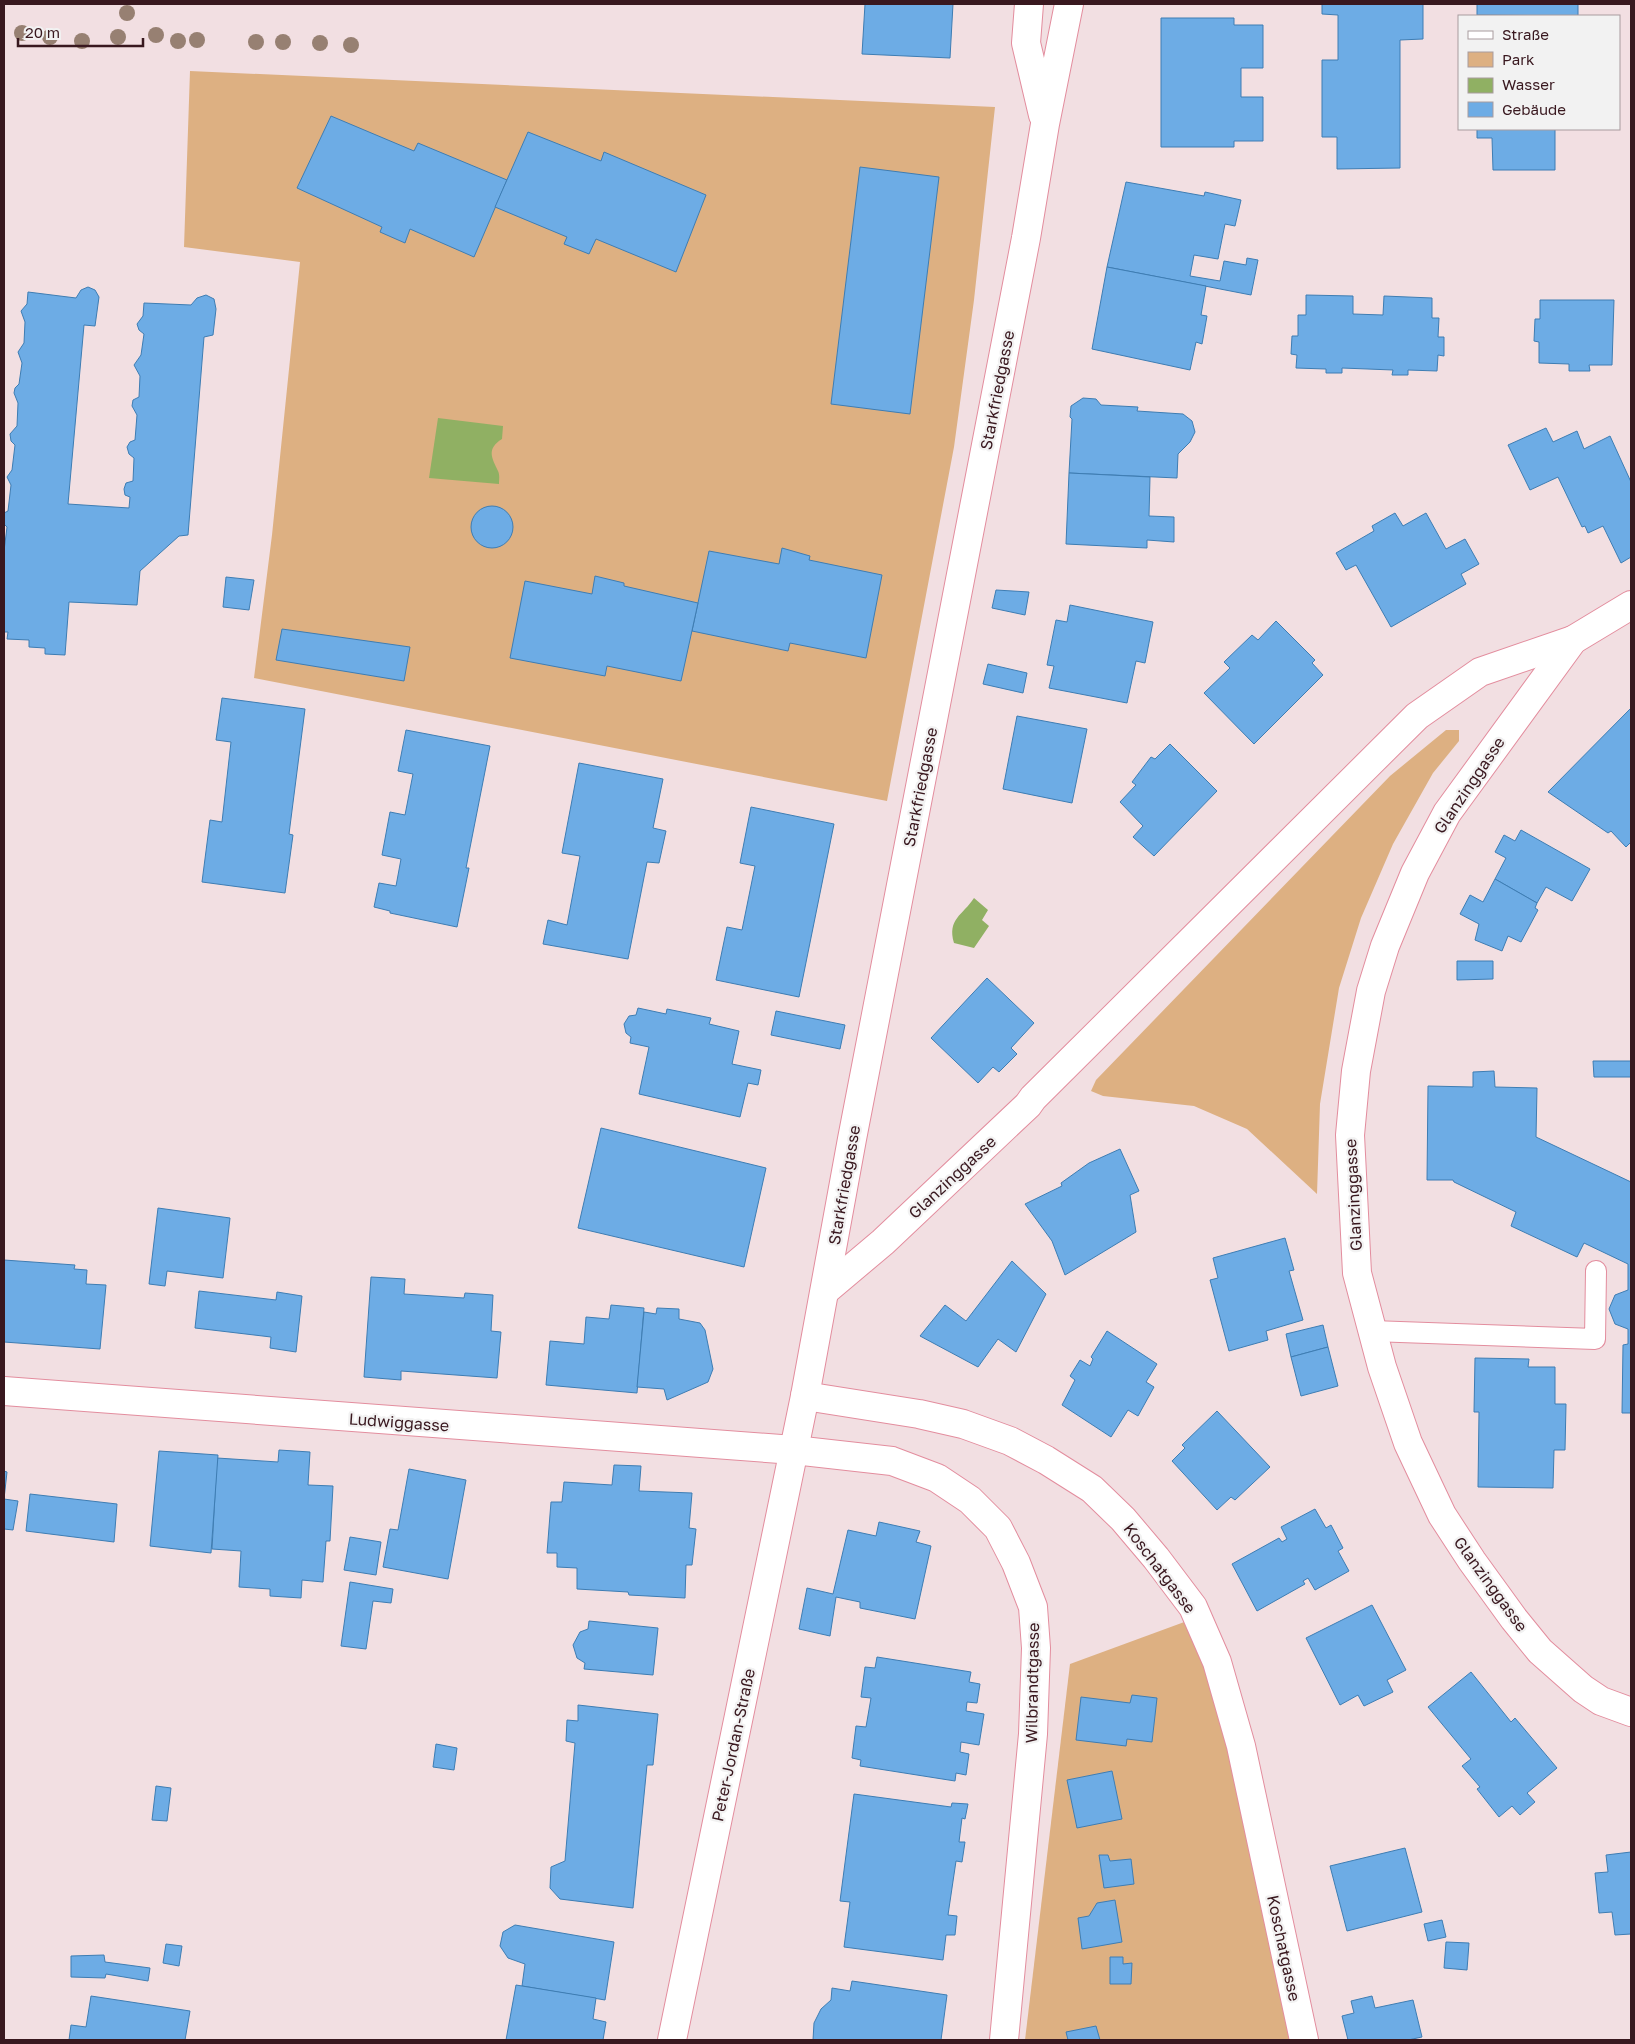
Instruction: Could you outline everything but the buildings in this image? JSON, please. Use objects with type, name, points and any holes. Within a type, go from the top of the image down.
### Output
[{"type":"street","name":"Starkfriedgasse","points":[[1029,4],[1026,43],[1045,124]]},
{"type":"street","name":"Starkfriedgasse","points":[[794,1450],[826,1290],[852,1139],[1026,238],[1045,124],[1070,4]]},
{"type":"street","name":"Starkfriedgasse","points":[[1045,124],[1087,4]]},
{"type":"street","name":"Glanzinggasse","points":[[826,1290],[883,1242],[1028,1105],[1032,1098],[1417,716],[1480,672],[1573,640],[1631,605]]},
{"type":"street","name":"Glanzinggasse","points":[[1573,640],[1447,812],[1415,873],[1385,946],[1371,991],[1356,1072],[1350,1135],[1357,1273],[1382,1367],[1408,1443],[1442,1515],[1514,1620],[1540,1651],[1583,1689],[1601,1701],[1631,1712]]},
{"type":"street","name":"Ludwiggasse","points":[[4,1391],[794,1450]]},
{"type":"street","name":"Koschatgasse","points":[[805,1396],[918,1414],[963,1424],[1010,1441],[1046,1460],[1092,1489],[1123,1519],[1156,1558],[1192,1607],[1217,1662],[1241,1746],[1304,2040]]},
{"type":"street","name":"Peter-Jordan-Straße","points":[[672,2040],[794,1450]]},
{"type":"street","name":"Wilbrandtgasse","points":[[794,1450],[892,1460],[944,1482],[970,1500],[998,1528],[1016,1563],[1033,1607],[1036,1648],[1033,1734],[1004,2040]]},
{"type":"lane","points":[[1372,1331],[1595,1339],[1596,1270]]},
{"type":"green space","points":[[190,71],[995,107],[974,300],[954,447],[887,801],[254,678],[272,535],[300,262],[184,247]]},
{"type":"green space","points":[[1446,730],[1459,730],[1459,741],[1433,773],[1393,844],[1361,918],[1339,988],[1320,1104],[1317,1194],[1247,1129],[1194,1106],[1103,1096],[1091,1091],[1096,1080],[1390,776]]},
{"type":"green space","points":[[1187,1621],[1220,1701],[1292,2040],[1025,2040],[1070,1664]]},
{"type":"water","points":[[438,418],[503,426],[502,439],[492,450],[494,462],[499,473],[499,484],[429,478]]},
{"type":"water","points":[[974,898],[988,910],[982,920],[989,926],[974,948],[954,943],[952,935],[954,923]]}]
